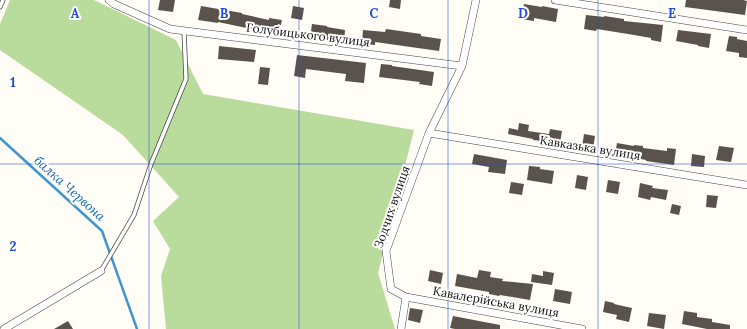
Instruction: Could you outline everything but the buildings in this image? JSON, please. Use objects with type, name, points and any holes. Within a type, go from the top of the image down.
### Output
[{"type":"street","name":"Голубицького вулиця","points":[[109,0],[114,4],[170,29],[462,66]]},
{"type":"street","points":[[429,133],[462,66],[476,0]]},
{"type":"street","points":[[555,0],[747,30]]},
{"type":"street","name":"Кавказька вулиця","points":[[429,133],[747,185]]},
{"type":"street","name":"Зодчих вулиця","points":[[406,297],[391,289],[386,251],[429,133]]},
{"type":"street","points":[[4,329],[101,271]]},
{"type":"street","points":[[401,329],[406,297]]},
{"type":"street","name":"Кавалерійська вулиця","points":[[406,297],[582,329]]},
{"type":"lane","points":[[0,7],[3,0]]},
{"type":"lane","points":[[101,271],[134,215],[151,164],[186,79],[184,31]]},
{"type":"green space","points":[[10,0],[94,0],[176,40],[203,94],[414,130],[378,273],[395,329],[166,329],[161,276],[170,249],[153,221],[179,197],[123,135],[0,50],[0,24]]},
{"type":"waterway","name":"балка Червона","points":[[0,138],[102,231],[137,329]]}]
